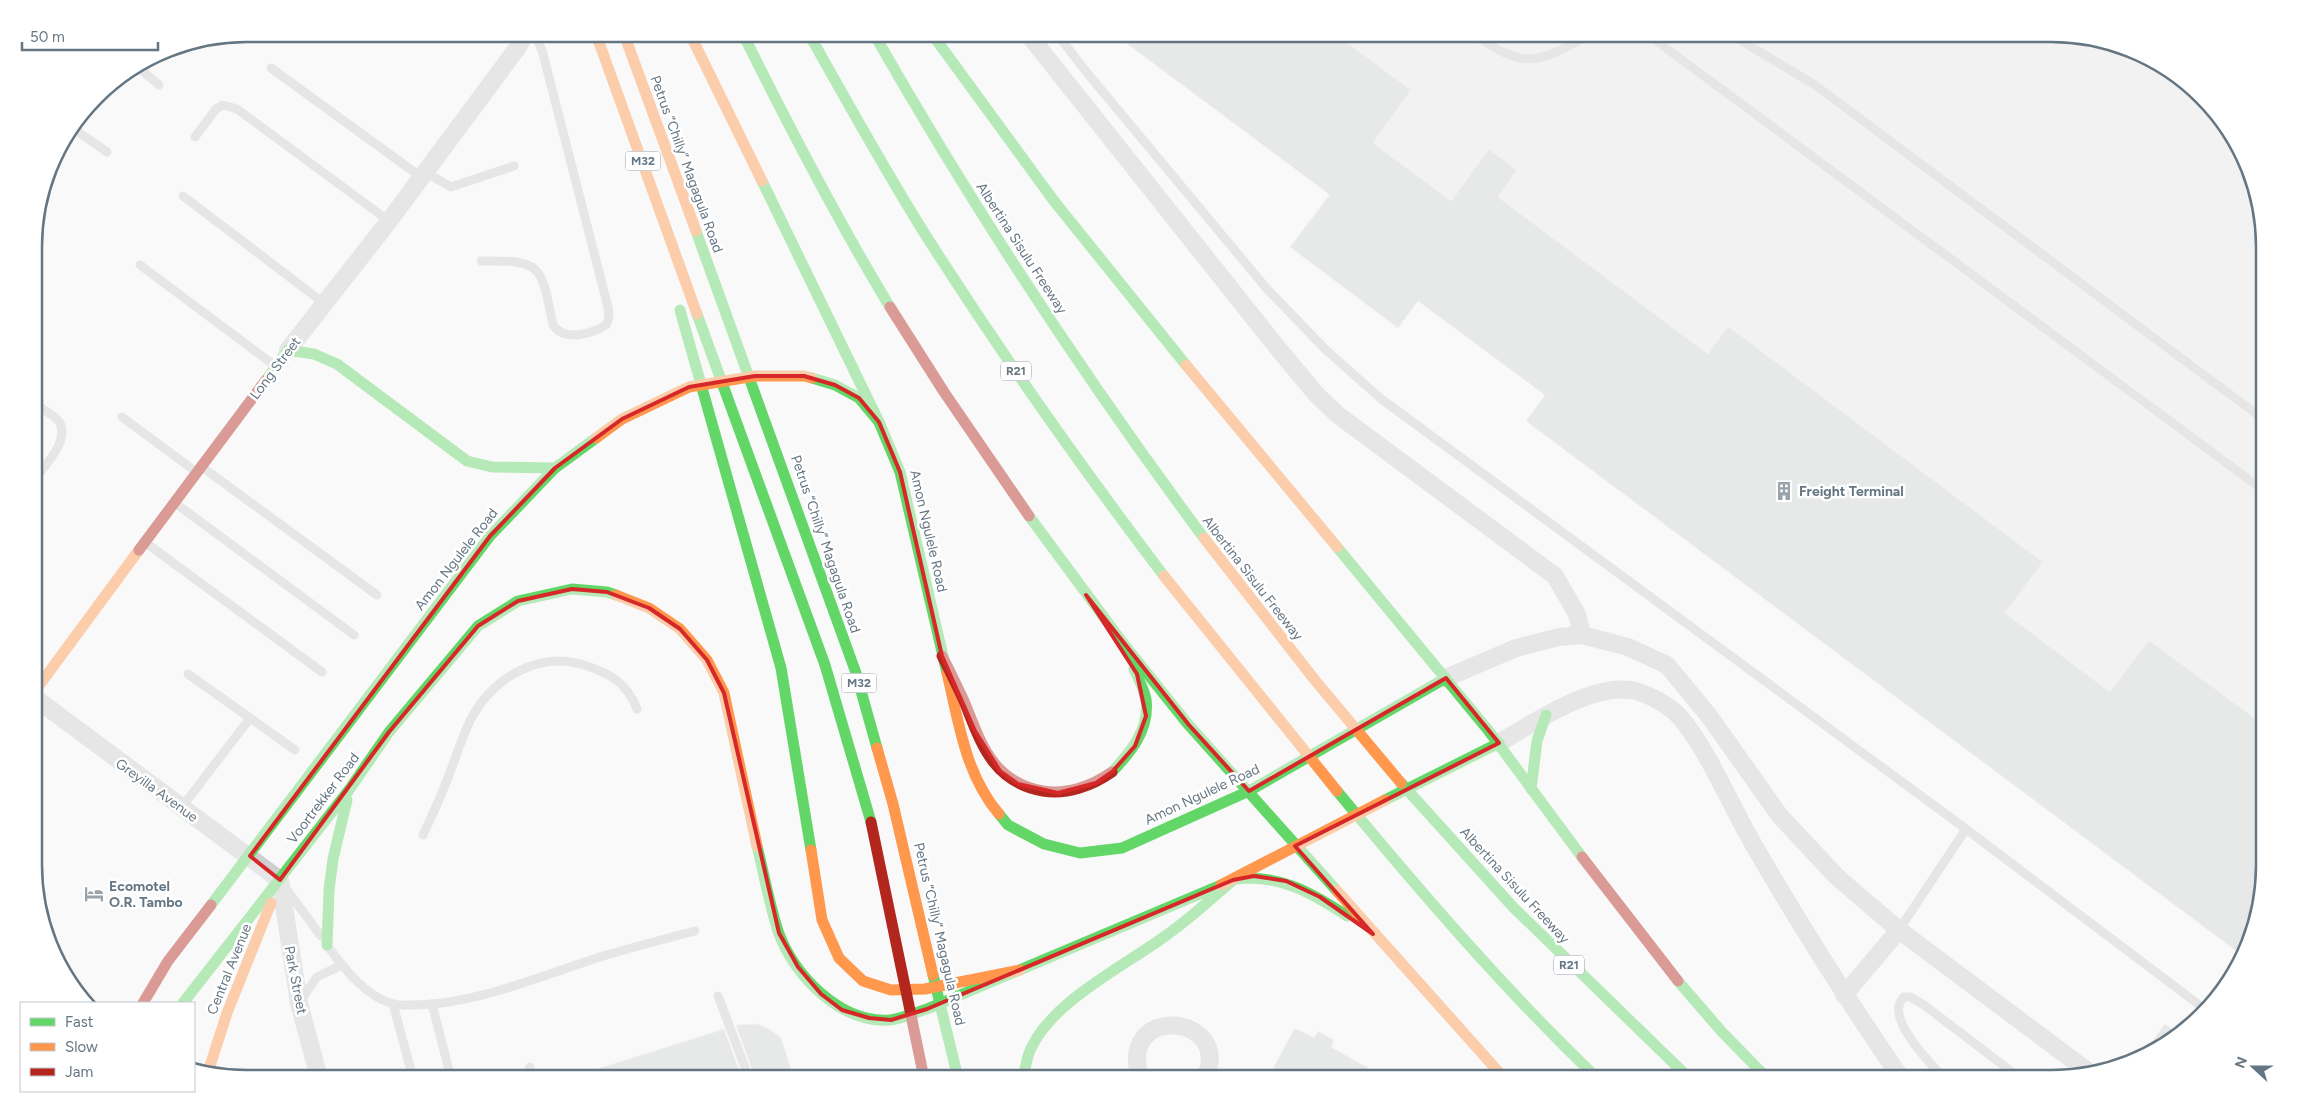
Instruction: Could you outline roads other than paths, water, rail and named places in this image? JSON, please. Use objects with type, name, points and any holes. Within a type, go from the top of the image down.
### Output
[{"type":"main road","name":"M32","points":[[599,42],[690,288],[825,665],[870,817],[922,1070]]},
{"type":"main road","name":"Petrus “Chilly” Magagula Road","points":[[627,42],[777,451],[856,673],[894,804],[956,1070]]},
{"type":"main road","points":[[694,42],[879,422]]},
{"type":"main road","points":[[747,42],[788,125],[833,209],[903,330],[980,449],[1086,595],[1189,725],[1249,791],[1295,846],[1339,892],[1373,934],[1497,1070]]},
{"type":"main road","name":"R21","points":[[813,42],[851,112],[898,190],[1037,403],[1137,541],[1252,689],[1404,870],[1522,1005],[1589,1070]]},
{"type":"main road","name":"Albertina Sisulu Freeway","points":[[878,42],[906,92],[1009,259],[1112,413],[1189,521],[1306,670],[1456,845],[1574,970],[1680,1070]]},
{"type":"main road","points":[[938,42],[1058,207],[1183,364],[1499,743],[1531,789],[1666,966],[1759,1070]]},
{"type":"main road","points":[[619,97],[668,267]]},
{"type":"main road","points":[[676,295],[781,668],[822,920],[839,958],[863,981],[891,990],[925,989],[1020,970],[1234,879],[1295,846],[1499,743]]},
{"type":"main road","points":[[288,350],[314,354],[337,364],[467,461],[492,467],[555,468]]},
{"type":"main road","name":"Long Street","points":[[42,682],[288,350]]},
{"type":"main road","name":"Amon Ngulele Road","points":[[250,856],[490,536],[555,468],[622,419],[689,387],[755,376],[804,376],[834,386],[859,398],[879,422],[900,472],[968,762],[984,797],[1008,825],[1044,844],[1080,853],[1122,848],[1249,791],[1446,678]]},
{"type":"main road","name":"Voortrekker Road","points":[[280,880],[349,790],[389,732],[478,626],[518,601],[572,589],[608,592],[649,608],[680,629],[712,668],[724,694],[767,890],[779,933],[798,967],[821,994],[842,1010],[869,1018],[892,1020],[927,1009],[1020,970]]},
{"type":"main road","points":[[942,656],[960,691],[975,731],[1000,770],[1018,784],[1038,791],[1072,791],[1096,783],[1125,760],[1135,746],[1143,731],[1146,702],[1137,674],[1086,595]]},
{"type":"main road","points":[[1531,789],[1536,741],[1546,715]]},
{"type":"main road","points":[[327,945],[329,890],[333,859],[349,790]]},
{"type":"main road","points":[[144,1002],[168,961],[250,856]]},
{"type":"main road","points":[[1025,1070],[1028,1056],[1040,1035],[1066,1004],[1168,935],[1234,879],[1254,876],[1286,881],[1320,897],[1373,934]]},
{"type":"main road","points":[[184,1002],[280,880]]},
{"type":"main road","name":"Central Avenue","points":[[210,1066],[227,1012],[280,880]]},
{"type":"street","name":"Long Street","points":[[288,350],[388,221],[521,42]]},
{"type":"street","points":[[1034,42],[1316,394],[1338,415],[1555,576],[1577,614],[1582,636]]},
{"type":"street","points":[[1446,678],[1516,648],[1559,637],[1582,636],[1628,646],[1667,665],[1709,716],[1780,816],[1837,877],[1899,930],[2082,1067]]},
{"type":"street","points":[[1499,743],[1574,701],[1608,692],[1630,690],[1673,710],[1707,758],[1751,841],[1844,995],[1896,1070]]},
{"type":"street","name":"Greyilla Avenue","points":[[42,703],[280,880]]},
{"type":"street","name":"Park Street","points":[[280,880],[299,1003],[317,1070]]},
{"type":"street","points":[[1844,995],[1899,930]]},
{"type":"street","points":[[1138,1070],[1136,1063],[1139,1045],[1150,1031],[1166,1024],[1184,1025],[1199,1034],[1208,1050],[1209,1070]]},
{"type":"lane","points":[[481,261],[521,261],[537,271],[546,288],[553,325],[557,330],[568,335],[580,335],[606,325],[609,318],[608,307],[542,50],[538,42]]},
{"type":"lane","points":[[1064,42],[1267,289],[1325,349],[1380,398],[1966,829],[2199,1005]]},
{"type":"lane","points":[[1485,42],[1498,52],[1521,59],[1542,59],[1577,42]]},
{"type":"lane","points":[[1658,42],[2256,485]]},
{"type":"lane","points":[[1743,42],[1815,85],[2256,414]]},
{"type":"lane","points":[[271,68],[423,174],[446,186],[451,187],[514,166]]},
{"type":"lane","points":[[143,72],[159,84]]},
{"type":"lane","points":[[195,137],[216,109],[223,105],[237,108],[388,221]]},
{"type":"lane","points":[[78,132],[106,152]]},
{"type":"lane","points":[[183,196],[325,304]]},
{"type":"lane","points":[[140,265],[276,366]]},
{"type":"lane","points":[[42,409],[59,422],[62,433],[58,445],[42,469]]},
{"type":"lane","points":[[122,417],[200,469],[377,595]]},
{"type":"lane","points":[[175,503],[354,635]]},
{"type":"lane","points":[[146,543],[322,672]]},
{"type":"lane","points":[[423,835],[471,719],[485,699],[513,673],[551,661],[566,660],[581,664],[615,678],[632,694],[638,709]]},
{"type":"lane","points":[[188,674],[295,750]]},
{"type":"lane","points":[[182,808],[250,718]]},
{"type":"lane","points":[[1899,930],[1966,829]]},
{"type":"lane","points":[[280,880],[342,965],[368,990],[393,1004],[432,1004],[510,986],[604,956],[695,931]]},
{"type":"lane","points":[[299,1003],[317,977],[342,965]]},
{"type":"lane","points":[[718,996],[747,1070]]},
{"type":"lane","points":[[1938,1070],[1899,1020],[1897,1011],[1900,1000],[1910,997],[1924,1005],[2009,1070]]},
{"type":"lane","points":[[393,1004],[411,1070]]},
{"type":"lane","points":[[432,1004],[450,1070]]},
{"type":"place","name":"Freight Terminal","points":[[1784,491]]},
{"type":"place","name":"Ecomotel O.R. Tambo","points":[[94,894]]}]
